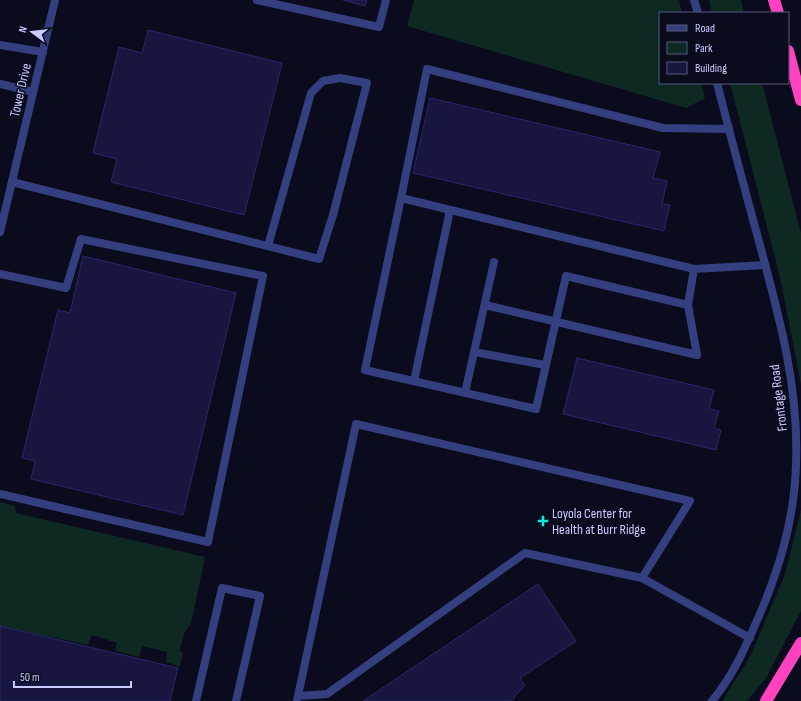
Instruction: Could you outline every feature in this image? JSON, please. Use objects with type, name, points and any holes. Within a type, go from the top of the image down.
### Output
[{"type":"highway","points":[[774,0],[778,12]]},
{"type":"highway","points":[[789,55],[801,100]]},
{"type":"highway","points":[[766,701],[801,643]]},
{"type":"street","name":"Tower Drive","points":[[0,232],[54,0]]},
{"type":"street","points":[[257,0],[379,27],[386,0]]},
{"type":"street","points":[[694,0],[698,12]]},
{"type":"street","points":[[0,45],[43,52]]},
{"type":"street","points":[[688,305],[566,276],[536,409],[365,370],[426,69],[664,128],[729,129]]},
{"type":"street","points":[[12,182],[319,259],[333,215],[367,83],[340,78],[323,81],[311,93],[268,246]]},
{"type":"street","points":[[0,84],[33,92]]},
{"type":"street","name":"Frontage Road","points":[[712,701],[724,687],[750,638],[768,597],[782,554],[791,511],[796,463],[796,415],[789,369],[765,265],[717,84]]},
{"type":"street","points":[[401,198],[694,269],[765,265]]},
{"type":"street","points":[[414,381],[450,210]]},
{"type":"street","points":[[0,274],[66,288],[81,238],[263,276],[208,542],[0,494]]},
{"type":"street","points":[[465,393],[494,262]]},
{"type":"street","points":[[485,305],[697,355],[688,305],[694,269]]},
{"type":"street","points":[[474,352],[545,365]]},
{"type":"street","points":[[642,578],[690,501],[356,424],[297,698],[326,694],[526,552],[642,578],[750,638]]},
{"type":"street","points":[[196,701],[222,588],[260,596],[236,701]]},
{"type":"green space","points":[[414,0],[679,0],[682,12],[659,12],[659,84],[701,84],[705,98],[686,108],[407,26]]},
{"type":"green space","points":[[709,0],[741,0],[744,12],[712,12]]},
{"type":"green space","points":[[730,84],[762,84],[801,233],[801,385],[780,277]]},
{"type":"green space","points":[[0,502],[15,506],[16,513],[205,557],[191,624],[188,627],[181,643],[180,651],[183,652],[180,667],[166,662],[167,652],[142,646],[139,657],[115,651],[117,643],[92,635],[88,645],[0,626]]},
{"type":"green space","points":[[801,510],[801,611],[766,678],[747,701],[722,701],[750,657],[785,574]]},
{"type":"building","points":[[343,0],[367,0],[365,6]]},
{"type":"building","points":[[148,30],[282,63],[244,215],[111,182],[117,159],[93,153],[119,47],[142,53]]},
{"type":"building","points":[[430,98],[660,152],[653,178],[667,181],[662,204],[670,205],[664,231],[413,173]]},
{"type":"building","points":[[83,256],[236,293],[183,515],[31,479],[35,461],[22,458],[58,310],[70,313]]},
{"type":"building","points":[[577,358],[714,390],[709,409],[719,411],[714,428],[721,430],[716,450],[563,414]]},
{"type":"building","points":[[538,584],[576,641],[520,678],[525,685],[511,701],[363,701]]},
{"type":"building","points":[[0,626],[178,668],[170,701],[0,701]]},
{"type":"place","name":"Loyola Center for Health at Burr Ridge","points":[[543,521]]}]
